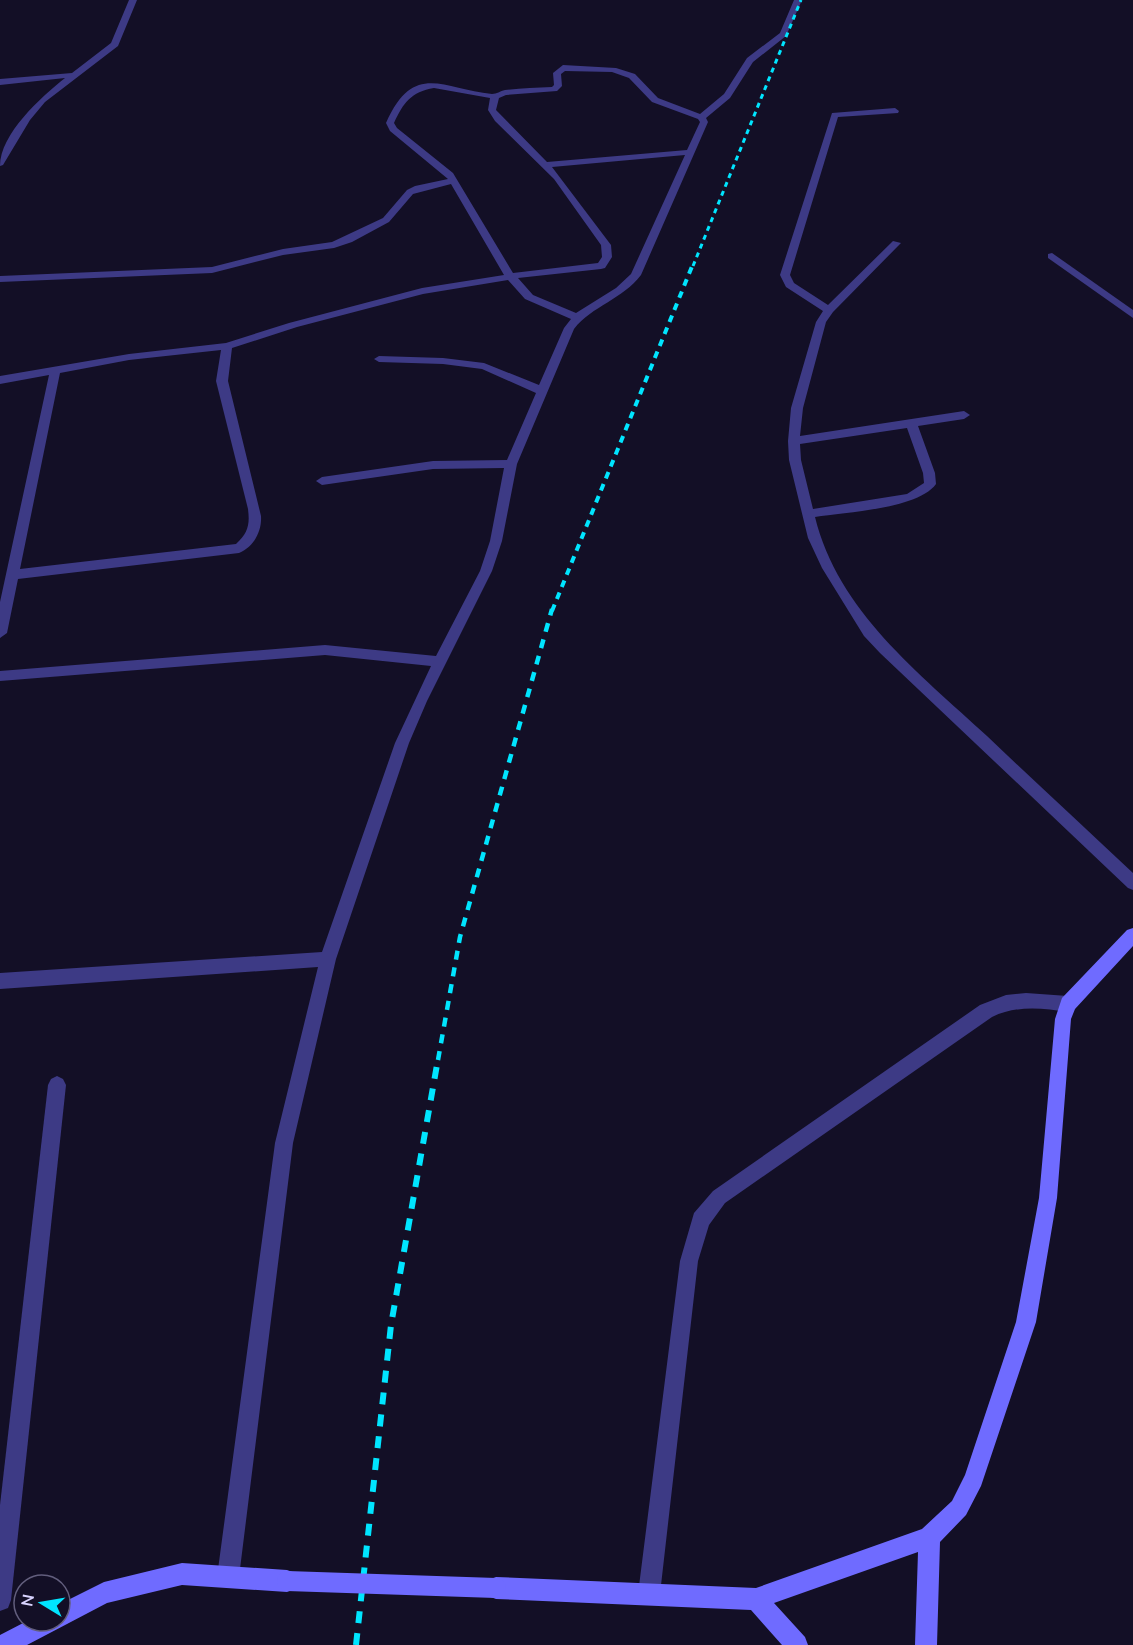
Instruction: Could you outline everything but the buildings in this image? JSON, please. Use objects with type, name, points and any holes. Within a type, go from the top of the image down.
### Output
[{"type":"main road","points":[[72,1610],[104,1593],[182,1574],[287,1581],[756,1599],[929,1537],[959,1508],[974,1479],[1026,1322],[1048,1198],[1060,1036],[1068,1005],[1133,935]]},
{"type":"main road","points":[[926,1645],[929,1537]]},
{"type":"main road","points":[[756,1599],[797,1645]]},
{"type":"main road","points":[[4,1645],[27,1633]]},
{"type":"street","points":[[0,163],[4,151],[42,100],[115,44],[134,0]]},
{"type":"street","points":[[701,117],[727,96],[755,54],[783,34],[798,0]]},
{"type":"street","points":[[228,1577],[284,1143],[328,959],[402,743],[486,571],[496,541],[511,464],[569,328],[576,316],[616,295],[636,275],[704,122],[701,117],[655,100],[632,76],[613,70],[563,68],[555,76],[558,86],[554,89],[505,93],[495,97],[438,85],[425,85],[415,89],[398,102],[390,123],[393,129],[450,175],[510,276],[530,297],[542,304],[576,316]]},
{"type":"street","points":[[0,82],[75,75]]},
{"type":"street","points":[[0,380],[129,357],[227,346],[293,325],[422,291],[510,276],[601,266],[607,257],[606,245],[547,165],[498,119],[492,110],[495,97]]},
{"type":"street","points":[[829,310],[790,285],[786,275],[828,130],[835,115],[895,111]]},
{"type":"street","points":[[547,165],[690,152]]},
{"type":"street","points":[[0,279],[212,270],[283,252],[334,245],[349,240],[386,220],[394,213],[404,197],[418,188],[453,181]]},
{"type":"street","points":[[896,243],[829,310],[821,322],[797,408],[795,460],[814,538],[828,568],[869,632],[1133,883]]},
{"type":"street","points":[[1052,256],[1133,315]]},
{"type":"street","points":[[12,575],[239,548],[250,539],[256,526],[254,509],[222,381],[227,346]]},
{"type":"street","points":[[379,359],[443,361],[484,366],[542,392]]},
{"type":"street","points":[[0,633],[55,371]]},
{"type":"street","points":[[794,441],[964,415]]},
{"type":"street","points":[[808,514],[909,498],[920,493],[930,483],[929,473],[910,423]]},
{"type":"street","points":[[322,481],[433,465],[511,464]]},
{"type":"street","points":[[0,676],[325,650],[440,662]]},
{"type":"street","points":[[0,981],[328,959]]},
{"type":"street","points":[[649,1594],[689,1261],[701,1220],[719,1197],[986,1011],[1002,1003],[1030,998],[1068,1005]]},
{"type":"street","points":[[0,1600],[57,1085]]},
{"type":"railway","points":[[693,266],[801,0]]},
{"type":"railway","points":[[552,611],[693,264]]},
{"type":"railway","points":[[438,1060],[460,937],[552,609]]},
{"type":"railway","points":[[356,1645],[391,1325],[438,1059]]}]
